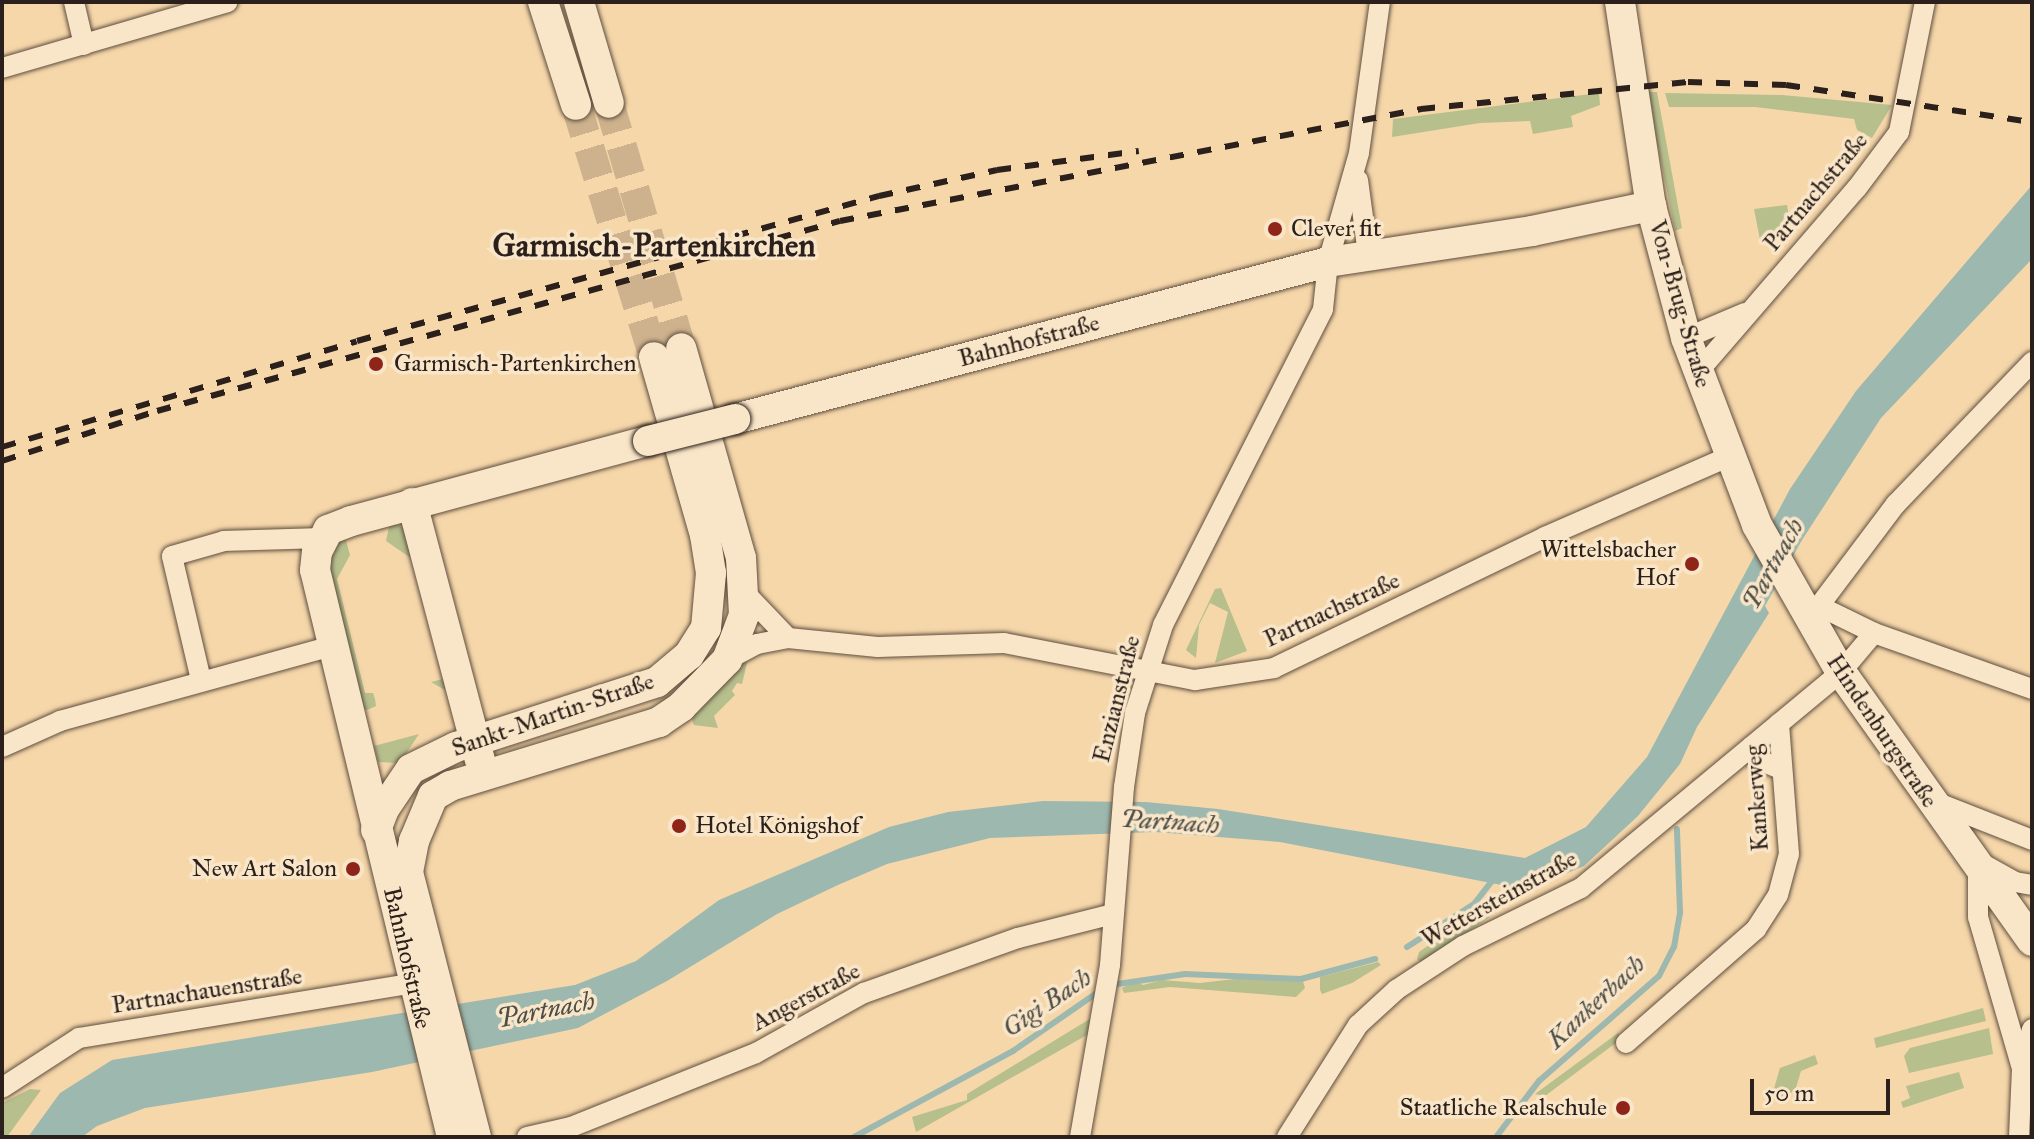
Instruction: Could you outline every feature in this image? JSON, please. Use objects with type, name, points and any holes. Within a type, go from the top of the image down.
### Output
[{"type":"street","points":[[74,2],[84,45]]},
{"type":"street","points":[[2,68],[228,2]]},
{"type":"street","points":[[543,2],[576,105]]},
{"type":"street","points":[[579,2],[609,103]]},
{"type":"street","points":[[1380,2],[1358,156],[1359,214],[1366,239],[1380,253]]},
{"type":"street","name":"Von-Brug-Straße","points":[[1620,2],[1651,206],[1686,338],[1728,457],[1757,525],[1806,604]]},
{"type":"street","name":"Partnachstraße","points":[[1698,372],[1857,188],[1899,132],[1925,2]]},
{"type":"street","name":"Enzianstraße","points":[[1080,1137],[1110,965],[1124,787],[1148,669],[1163,625],[1313,336],[1328,293],[1328,262],[1358,156]]},
{"type":"street","name":"Bahnhofstraße","points":[[452,1137],[444,1065],[426,994],[376,830],[367,778],[315,570],[321,538],[328,530],[412,503],[1328,262],[1532,231],[1651,206]]},
{"type":"street","name":"Partnachstraße","points":[[1686,338],[1748,311]]},
{"type":"street","name":"Sankt-Martin-Straße","points":[[376,830],[395,789],[411,769],[475,741],[657,682],[689,655],[706,628],[711,573],[668,352],[734,525],[746,594],[739,636],[727,660],[681,707],[659,722],[484,775],[428,806]]},
{"type":"street","points":[[2032,362],[1896,504],[1806,604],[1874,633],[2032,689]]},
{"type":"street","name":"Partnachstraße","points":[[727,660],[757,644],[788,638],[878,647],[1004,643],[1195,680],[1274,668],[1545,537],[1728,457]]},
{"type":"street","points":[[412,503],[484,775]]},
{"type":"street","name":"Bahnhofstraße","points":[[201,680],[172,556],[239,542],[305,535],[321,538]]},
{"type":"street","points":[[746,594],[788,638]]},
{"type":"street","name":"Hindenburgstraße","points":[[1806,604],[1841,672],[2032,941]]},
{"type":"street","name":"Wettersteinstraße","points":[[1287,1137],[1358,1025],[1396,990],[1463,946],[1581,888],[1692,792],[1841,672],[1874,633]]},
{"type":"street","points":[[2,747],[60,721],[333,646]]},
{"type":"street","name":"Kankerweg","points":[[1626,1043],[1767,913],[1789,854],[1789,811],[1780,769],[1779,723]]},
{"type":"street","points":[[1752,746],[1757,759],[1780,769]]},
{"type":"street","points":[[367,778],[428,806]]},
{"type":"street","points":[[1928,798],[2032,840]]},
{"type":"street","name":"Bahnhofstraße","points":[[426,994],[408,872],[428,806]]},
{"type":"street","points":[[1974,862],[2015,882],[2032,885]]},
{"type":"street","points":[[1974,862],[1978,917],[2025,1075]]},
{"type":"street","name":"Angerstraße","points":[[527,1137],[599,1116],[756,1053],[864,993],[1018,938],[1113,914]]},
{"type":"street","name":"Partnachauenstraße","points":[[2,1088],[79,1038],[426,994]]},
{"type":"street","points":[[2019,1137],[2032,1029]]},
{"type":"street","name":"Bahnhofstraße","points":[[444,1065],[476,1137]]},
{"type":"green space","points":[[1647,92],[1657,92],[1682,228],[1675,231]]},
{"type":"green space","points":[[1599,93],[1600,105],[1571,116],[1573,127],[1533,134],[1530,121],[1480,123],[1392,137],[1393,119]]},
{"type":"green space","points":[[1665,93],[1782,95],[1892,105],[1872,138],[1857,130],[1854,119],[1755,107],[1669,107]]},
{"type":"green space","points":[[1787,205],[1789,217],[1761,245],[1754,209]]},
{"type":"green space","points":[[390,522],[411,531],[452,686],[445,690],[431,682],[443,679],[415,561],[386,541]]},
{"type":"green space","points":[[344,533],[350,555],[337,579],[365,693],[373,693],[375,699],[376,706],[367,710],[361,708],[326,560]]},
{"type":"green space","points":[[1221,588],[1247,651],[1215,663],[1228,612],[1210,603],[1199,625],[1196,658],[1186,650],[1215,589]]},
{"type":"green space","points":[[748,659],[742,684],[737,683],[732,691],[735,695],[714,716],[718,728],[694,725],[689,712],[730,670]]},
{"type":"green space","points":[[419,734],[400,763],[378,762],[374,746]]},
{"type":"green space","points":[[1488,903],[1493,915],[1422,963],[1417,959],[1419,952]]},
{"type":"green space","points":[[1378,962],[1381,965],[1352,983],[1322,994],[1320,977]]},
{"type":"green space","points":[[1252,977],[1302,978],[1305,988],[1296,997],[1170,987],[1124,993],[1122,988],[1135,981],[1143,985],[1162,980],[1200,983]]},
{"type":"green space","points":[[1983,1008],[1986,1021],[1876,1048],[1874,1038]]},
{"type":"green space","points":[[1093,1017],[1094,1031],[916,1132],[912,1117],[967,1100],[967,1094]]},
{"type":"green space","points":[[1989,1028],[1993,1054],[1909,1073],[1904,1056],[1910,1048]]},
{"type":"green space","points":[[1618,1033],[1621,1039],[1545,1096],[1535,1094]]},
{"type":"green space","points":[[1815,1055],[1818,1064],[1801,1071],[1795,1091],[1770,1102],[1780,1068]]},
{"type":"green space","points":[[1959,1072],[1964,1088],[1903,1108],[1901,1102],[1910,1098],[1906,1086]]},
{"type":"green space","points":[[30,1089],[41,1090],[7,1137],[2,1137],[2,1103]]},
{"type":"water","name":"Partnach","points":[[2032,185],[2032,259],[1881,418],[1802,540],[1765,606],[1769,613],[1697,727],[1680,764],[1638,816],[1584,866],[1527,890],[1280,842],[1155,832],[990,838],[887,864],[838,885],[777,914],[667,981],[578,1028],[372,1072],[145,1108],[97,1126],[82,1137],[28,1137],[60,1093],[112,1060],[575,985],[636,961],[719,900],[889,827],[948,812],[1043,801],[1146,802],[1218,809],[1525,858],[1586,827],[1647,757],[1790,489],[1856,391]]},
{"type":"waterway","name":"Kankerbach","points":[[1496,1137],[1539,1081],[1659,976],[1674,947],[1680,912],[1677,829]]},
{"type":"waterway","name":"Gigi Bach","points":[[1407,947],[1474,904],[1492,881]]},
{"type":"waterway","name":"Gigi Bach","points":[[1111,985],[1185,974],[1301,979],[1375,959]]},
{"type":"waterway","name":"Gigi Bach","points":[[854,1137],[1013,1051],[1101,990]]},
{"type":"tunnel","points":[[609,103],[681,348]]},
{"type":"tunnel","points":[[576,105],[654,357]]},
{"type":"railway","points":[[2,461],[157,411],[840,221],[1421,109],[1688,82],[1786,85],[2032,122]]},
{"type":"railway","points":[[2,447],[357,341],[879,196],[997,170],[1139,151]]},
{"type":"place","name":"Clever fit","points":[[1275,229]]},
{"type":"place","name":"Garmisch-Partenkirchen","points":[[376,364]]},
{"type":"place","name":"Wittelsbacher Hof","points":[[1692,564]]},
{"type":"place","name":"Hotel Königshof","points":[[679,826]]},
{"type":"place","name":"New Art Salon","points":[[353,869]]},
{"type":"place","name":"Staatliche Realschule","points":[[1623,1108]]},
{"type":"district","name":"Garmisch-Partenkirchen","points":[[654,246]]}]
